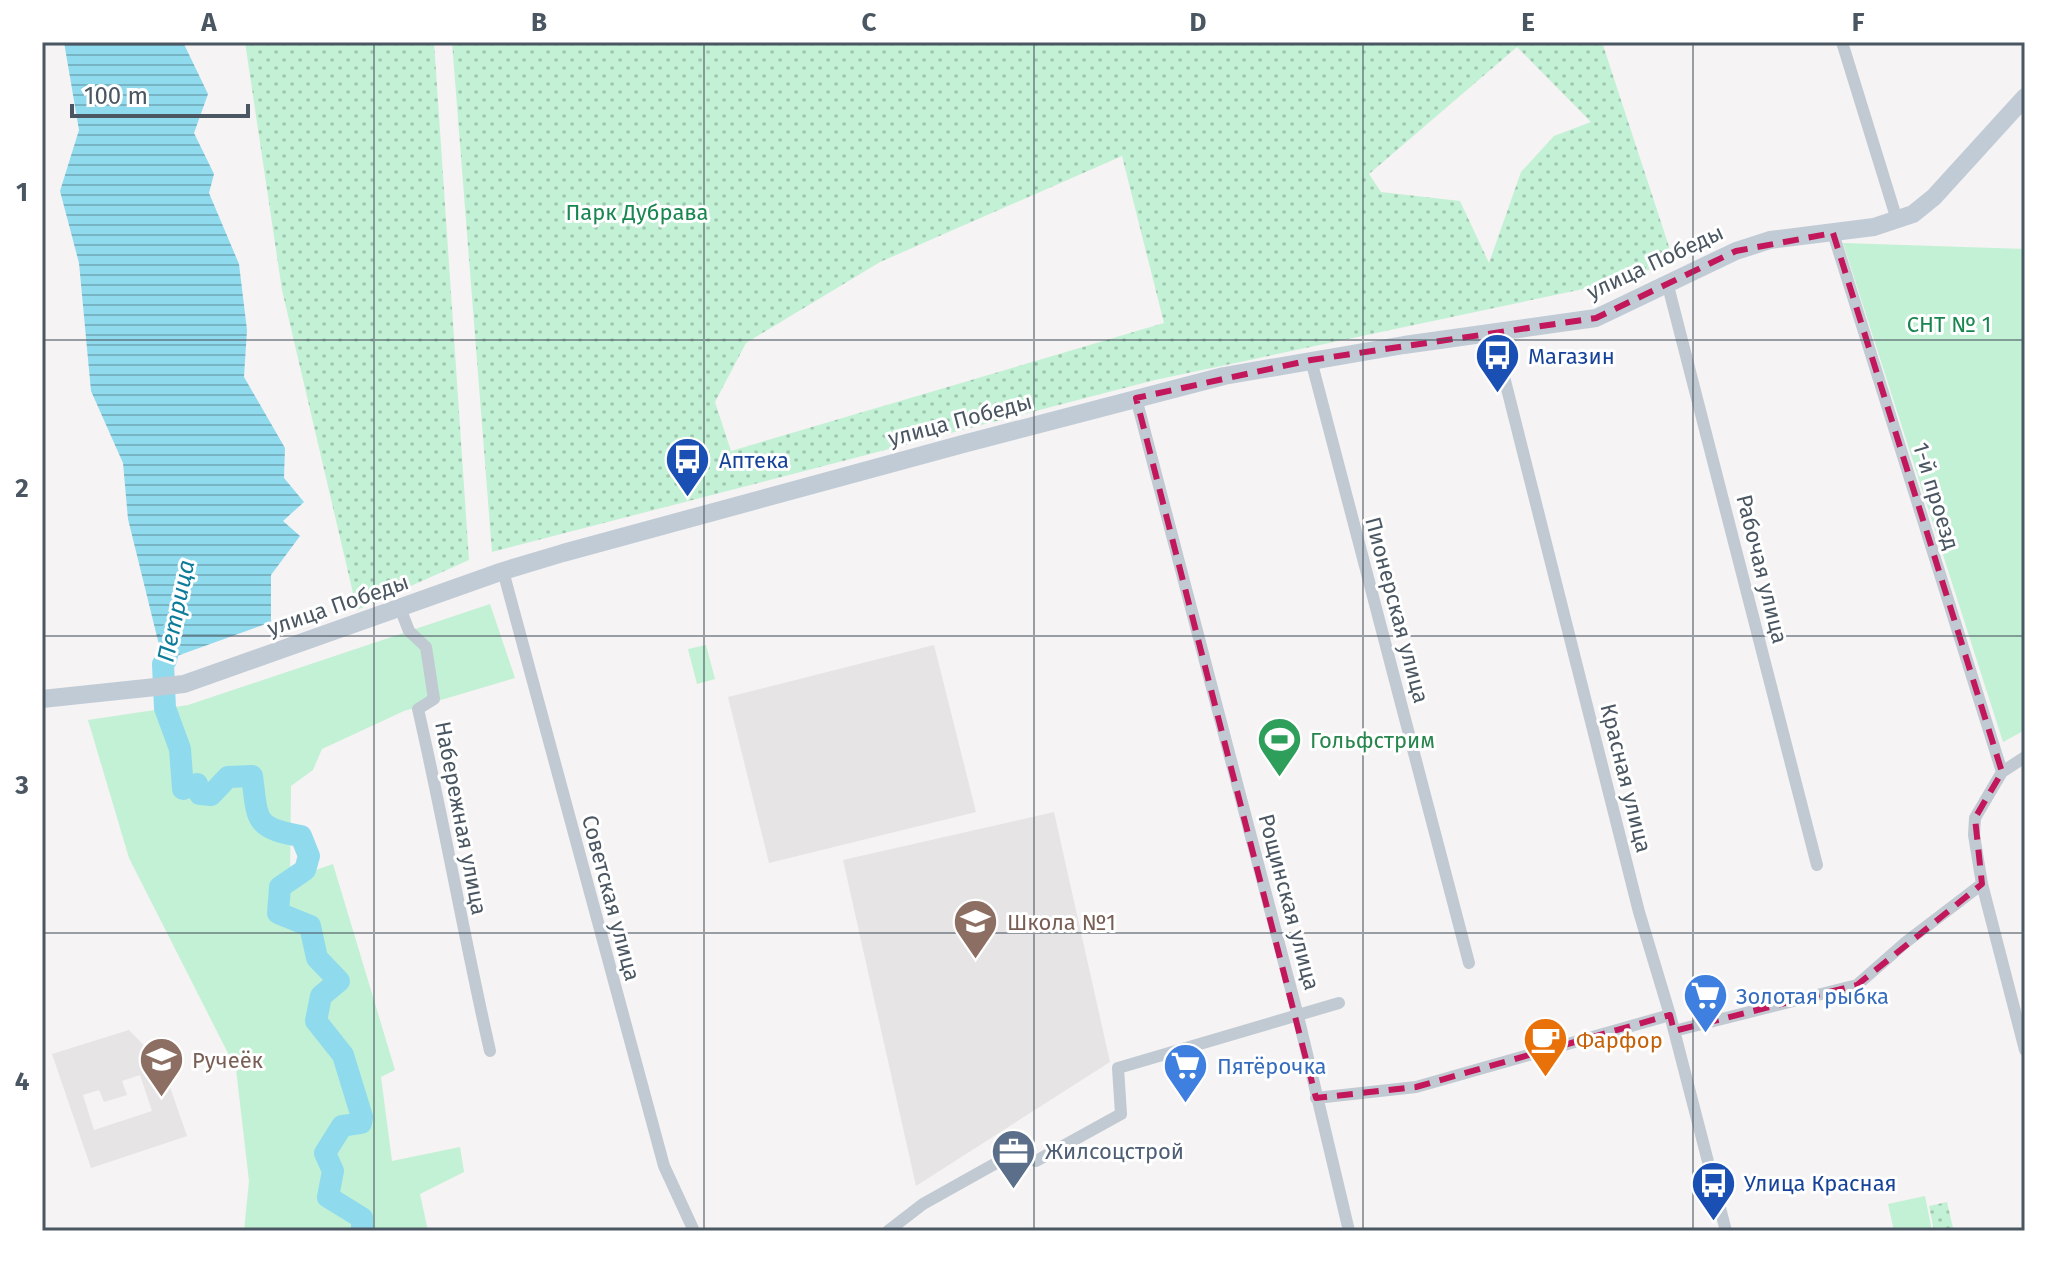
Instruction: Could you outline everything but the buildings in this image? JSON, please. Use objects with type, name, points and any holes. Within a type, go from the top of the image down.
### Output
[{"type":"main road","name":"улица Победы","points":[[42,699],[184,684],[503,571],[705,513],[1224,376],[1311,360],[1596,318],[1736,251],[1770,240],[1833,233],[1913,214],[1934,197],[2025,97]]},
{"type":"street","points":[[1842,42],[1897,220]]},
{"type":"street","name":"1-й проезд","points":[[1833,233],[2002,772]]},
{"type":"street","name":"Рабочая улица","points":[[1667,282],[1817,865]]},
{"type":"street","name":"Красная улица","points":[[1493,333],[1639,912],[1670,1015],[1726,1231]]},
{"type":"street","name":"Пионерская улица","points":[[1311,360],[1469,963]]},
{"type":"street","name":"Рощинская улица","points":[[1136,398],[1298,1016],[1349,1231]]},
{"type":"street","name":"Советская улица","points":[[503,571],[656,1139],[664,1166],[694,1231]]},
{"type":"street","name":"Набережная улица","points":[[400,608],[409,631],[426,647],[434,699],[418,709],[440,804],[464,940],[490,1051]]},
{"type":"street","points":[[2025,757],[2002,772],[1975,818],[1974,835],[1982,884],[2025,1050]]},
{"type":"street","points":[[1674,1031],[1857,985],[1906,942],[1982,884]]},
{"type":"street","points":[[888,1231],[923,1204],[1016,1152],[1036,1161],[1121,1114],[1118,1068],[1339,1003]]},
{"type":"street","points":[[1316,1098],[1416,1087],[1670,1015]]},
{"type":"highlighted area","points":[[1833,233],[2002,772],[1975,818],[1982,884],[1857,985],[1674,1031],[1670,1015],[1416,1087],[1316,1098],[1136,398],[1311,360],[1596,318],[1736,251]]},
{"type":"shaded area","points":[[934,645],[976,812],[769,863],[728,697]]},
{"type":"shaded area","name":"Школа №1","points":[[1054,812],[1110,1062],[916,1186],[843,860]]},
{"type":"shaded area","name":"Ручеёк","points":[[129,1030],[162,1064],[187,1136],[91,1168],[52,1054]],"holes":[[[140,1075],[152,1111],[94,1130],[83,1095],[99,1090],[104,1102],[127,1095],[122,1081]]]},
{"type":"green space","points":[[245,42],[434,42],[469,560],[357,610],[282,290]]},
{"type":"green space","name":"Парк Дубрава","points":[[452,42],[1602,42],[1674,262],[1588,288],[1155,380],[492,552]],"holes":[[[1517,47],[1591,122],[1554,136],[1521,172],[1489,263],[1460,201],[1381,192],[1369,174]],[[1122,156],[1164,323],[731,451],[715,402],[746,343],[880,262]]]},
{"type":"green space","name":"СНТ № 1","points":[[1843,243],[2025,249],[2025,730],[2003,742]]},
{"type":"green space","points":[[490,604],[515,678],[404,711],[322,749],[313,770],[291,786],[290,879],[333,864],[395,1070],[381,1077],[392,1161],[460,1147],[464,1172],[420,1194],[428,1231],[244,1231],[249,1181],[236,1069],[129,858],[88,720],[188,705]]},
{"type":"green space","points":[[706,645],[715,679],[697,684],[688,649]]},
{"type":"green space","points":[[1925,1196],[1932,1231],[1894,1231],[1888,1204]]},
{"type":"green space","points":[[1947,1202],[1953,1228],[1934,1231],[1929,1206]]},
{"type":"water","points":[[64,42],[183,42],[208,94],[194,133],[214,174],[209,193],[239,264],[247,330],[244,377],[285,448],[284,478],[304,502],[283,521],[300,536],[271,575],[271,622],[163,661],[128,519],[123,463],[91,391],[79,263],[60,191],[79,130]]},
{"type":"waterway","name":"Петрица","points":[[172,632],[163,664],[165,708],[180,749],[183,789],[197,784],[200,794],[211,795],[228,777],[252,776],[255,803],[261,820],[274,829],[301,836],[309,856],[305,870],[280,887],[278,913],[310,926],[317,958],[339,981],[321,996],[316,1021],[343,1055],[362,1117],[361,1123],[342,1126],[325,1153],[333,1171],[328,1197],[362,1218],[362,1231]]},
{"type":"place","name":"Магазин","points":[[1497,395]]},
{"type":"place","name":"Аптека","points":[[688,499]]},
{"type":"place","name":"Гольфстрим","points":[[1279,779]]},
{"type":"place","name":"Школа №1","points":[[976,961]]},
{"type":"place","name":"Золотая рыбка","points":[[1705,1035]]},
{"type":"place","name":"Фарфор","points":[[1545,1079]]},
{"type":"place","name":"Ручеёк","points":[[161,1099]]},
{"type":"place","name":"Пятёрочка","points":[[1186,1105]]},
{"type":"place","name":"Жилсоцстрой","points":[[1014,1190]]},
{"type":"place","name":"Улица Красная","points":[[1713,1222]]}]
